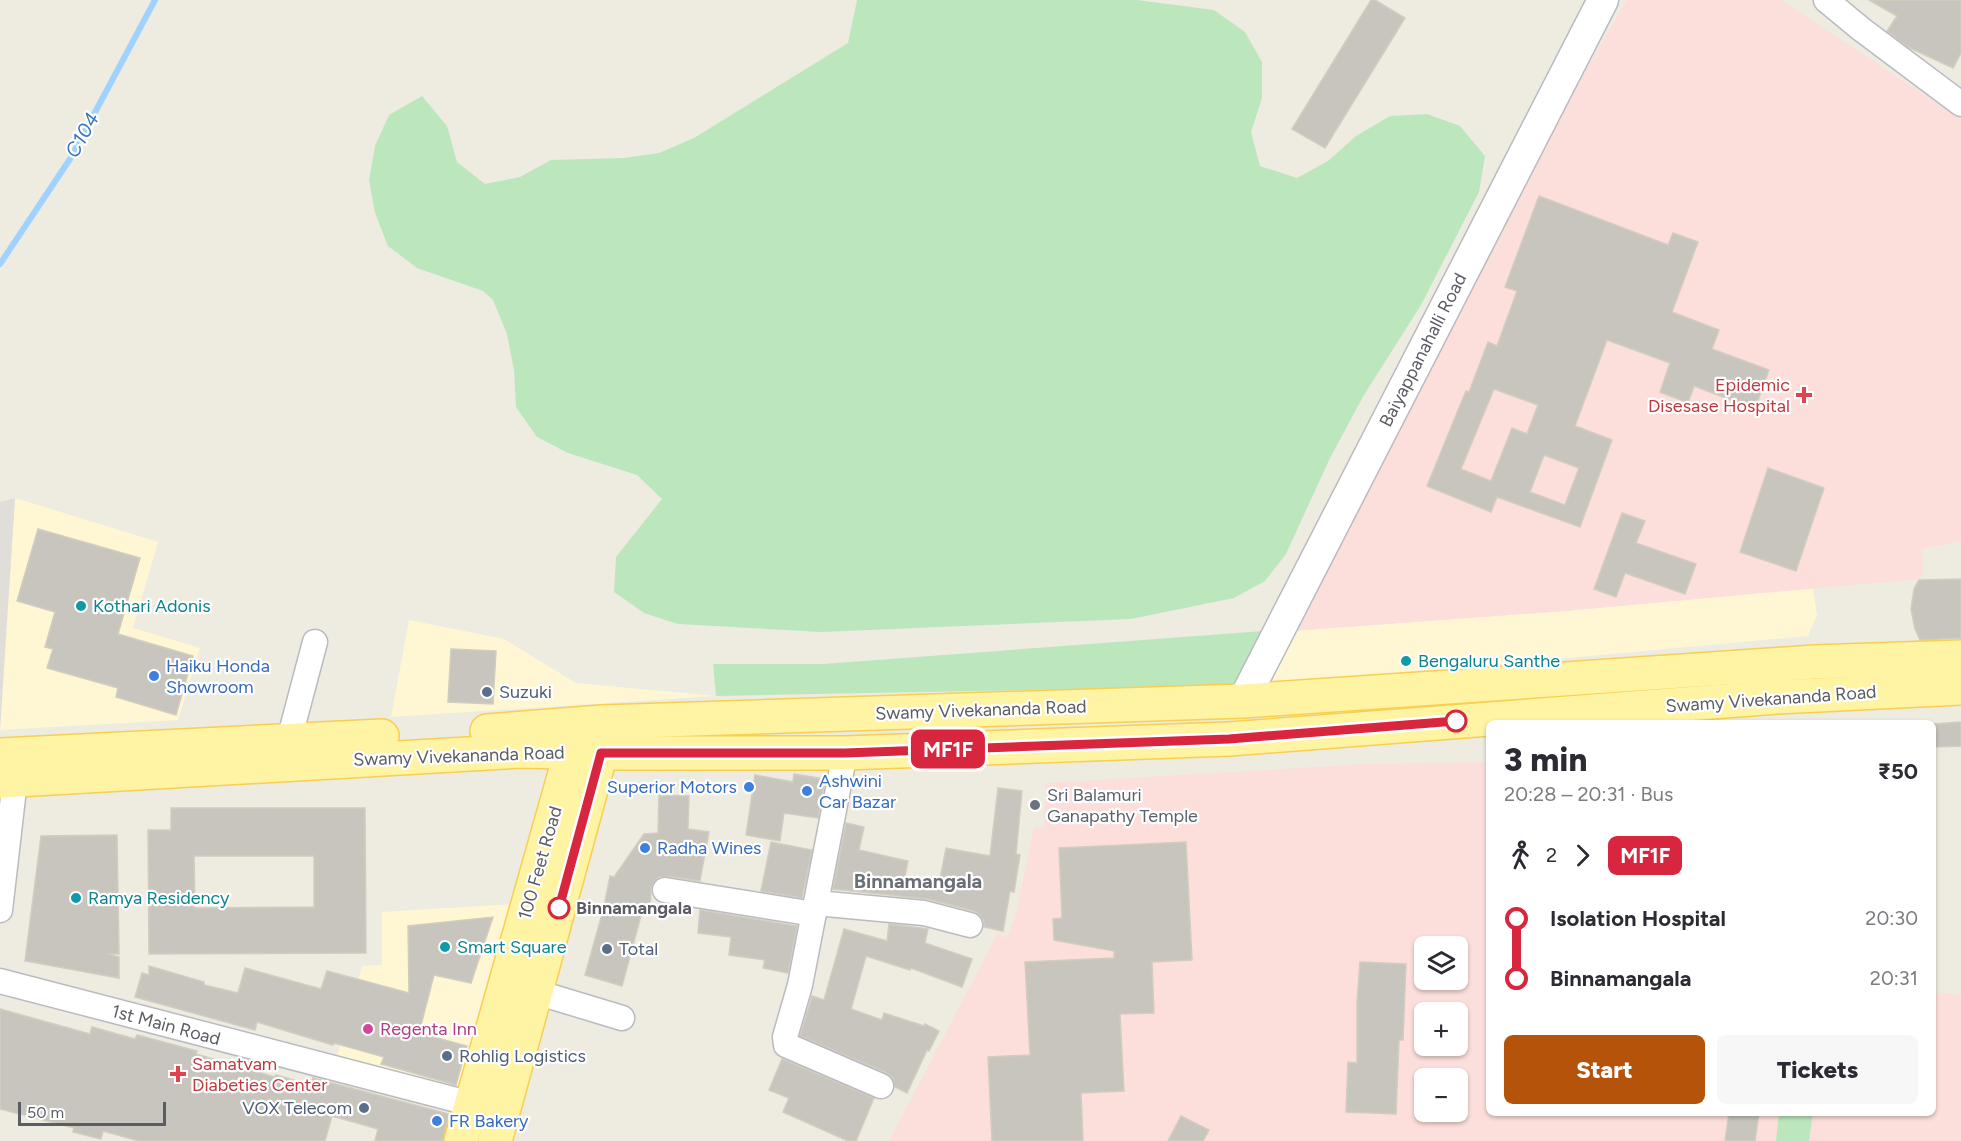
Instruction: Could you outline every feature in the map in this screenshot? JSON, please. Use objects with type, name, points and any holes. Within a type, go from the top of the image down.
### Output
[{"type":"main road","name":"Swamy Vivekananda Road","points":[[5,772],[521,751],[588,738],[1243,701],[1814,662],[1961,657]]},
{"type":"main road","name":"Swamy Vivekananda Road","points":[[5,772],[290,741],[495,731],[845,753],[1229,739],[1777,698],[1961,688]]},
{"type":"main road","name":"100 Feet Road","points":[[495,1141],[536,992],[588,738]]},
{"type":"main road","name":"100 Feet Road","points":[[461,1141],[588,738]]},
{"type":"street","name":"Baiyappanahalli Road","points":[[1243,701],[1603,0]]},
{"type":"street","points":[[1826,0],[1961,104]]},
{"type":"street","points":[[290,741],[315,642]]},
{"type":"street","points":[[845,753],[800,985],[785,1037],[786,1045],[881,1086]]},
{"type":"street","points":[[0,910],[5,772]]},
{"type":"street","points":[[665,890],[815,908],[924,913],[970,925]]},
{"type":"street","name":"1st Main Road","points":[[0,981],[472,1104]]},
{"type":"street","points":[[536,992],[622,1018]]},
{"type":"shaded area","name":"Epidemic Disesase Hospital","points":[[1627,0],[1781,0],[1961,119],[1961,541],[1921,549],[1924,571],[1920,579],[1565,611],[1292,631],[1523,177]]},
{"type":"shaded area","points":[[15,498],[158,542],[133,628],[200,648],[178,720],[0,730]]},
{"type":"shaded area","points":[[15,498],[0,730],[0,502]]},
{"type":"shaded area","name":"Bengaluru Santhe","points":[[1813,588],[1817,615],[1808,636],[1263,686],[1292,631],[1565,611]]},
{"type":"shaded area","points":[[409,620],[504,639],[576,683],[716,696],[391,717]]},
{"type":"shaded area","points":[[1486,762],[1486,1116],[1936,1116],[1936,992],[1961,995],[1961,1141],[889,1141],[998,933],[1007,938],[1015,918],[1034,827],[1044,828],[1046,783],[1366,764]]},
{"type":"shaded area","points":[[513,904],[461,1090],[337,1056],[362,966],[382,965],[382,912]]},
{"type":"green space","points":[[857,0],[1137,0],[1214,10],[1245,32],[1262,62],[1262,98],[1251,132],[1260,166],[1297,178],[1328,161],[1356,136],[1390,116],[1427,114],[1460,126],[1485,156],[1479,192],[1421,305],[1364,395],[1330,458],[1286,554],[1265,581],[1234,598],[1131,619],[821,632],[678,624],[644,613],[614,592],[616,557],[662,499],[637,475],[568,453],[537,437],[516,407],[514,370],[507,334],[493,300],[483,291],[417,268],[388,246],[375,213],[369,180],[375,146],[389,115],[422,96],[447,126],[457,162],[485,184],[520,177],[551,160],[624,158],[659,153],[694,138],[848,43]]},
{"type":"green space","points":[[1263,631],[1235,686],[716,696],[713,664],[823,664]]},
{"type":"green space","points":[[1779,1116],[1813,1116],[1809,1141],[1776,1141]]},
{"type":"building","points":[[1371,0],[1375,0],[1405,18],[1325,148],[1292,129]]},
{"type":"building","points":[[1869,0],[1961,0],[1961,53],[1953,68],[1908,47],[1887,31],[1897,16]]},
{"type":"building","points":[[1539,196],[1668,245],[1673,233],[1698,242],[1672,312],[1719,330],[1712,349],[1769,370],[1755,409],[1694,386],[1688,403],[1660,392],[1670,363],[1607,340],[1575,426],[1612,440],[1580,527],[1497,497],[1491,512],[1427,486],[1466,391],[1469,392],[1488,342],[1497,346],[1517,291],[1505,287]],"holes":[[[1494,389],[1538,405],[1527,434],[1512,428],[1491,481],[1461,469]],[[1544,455],[1579,468],[1565,505],[1530,492]]]},
{"type":"building","points":[[1768,468],[1824,488],[1796,571],[1740,552]]},
{"type":"building","points":[[1622,513],[1645,521],[1636,543],[1696,564],[1685,594],[1625,573],[1616,597],[1594,589]]},
{"type":"building","name":"Kothari Adonis","points":[[38,529],[140,558],[118,634],[193,656],[176,715],[116,697],[118,688],[47,668],[53,649],[45,647],[55,612],[17,601]]},
{"type":"building","points":[[1961,579],[1961,638],[1920,640],[1911,609],[1914,589],[1919,580]]},
{"type":"building","points":[[451,649],[496,651],[493,704],[448,702]]},
{"type":"building","points":[[1961,722],[1961,746],[1936,747],[1936,724]]},
{"type":"building","points":[[794,774],[825,779],[818,818],[784,813],[780,841],[746,835],[755,775],[793,782]]},
{"type":"building","points":[[998,788],[1022,791],[1016,854],[1020,855],[1014,892],[1010,891],[1003,931],[984,927],[984,921],[974,911],[928,899],[833,889],[846,823],[864,827],[859,850],[908,861],[905,876],[939,884],[946,848],[990,856]]},
{"type":"building","points":[[659,795],[689,796],[688,829],[709,832],[700,881],[667,876],[659,877],[654,882],[651,888],[650,913],[642,912],[622,986],[585,975],[610,876],[614,877],[644,834],[658,833]]},
{"type":"building","points":[[171,808],[365,808],[366,953],[149,954],[148,830],[171,830]],"holes":[[[194,856],[314,856],[314,907],[195,908]]]},
{"type":"building","name":"Ramya Residency","points":[[117,835],[119,954],[108,954],[119,957],[119,978],[25,961],[41,836]]},
{"type":"building","points":[[771,842],[812,850],[802,898],[761,891]]},
{"type":"building","points":[[1186,842],[1192,960],[1152,962],[1154,1013],[1120,1014],[1124,1091],[1081,1093],[1083,1141],[992,1141],[988,1057],[1030,1055],[1025,962],[1114,958],[1114,951],[1054,940],[1053,919],[1062,918],[1059,848]]},
{"type":"building","points":[[700,910],[797,926],[788,973],[763,968],[765,960],[729,955],[731,937],[698,933]]},
{"type":"building","points":[[493,917],[471,983],[434,975],[419,1033],[467,1046],[456,1085],[381,1064],[384,1057],[334,1043],[333,1045],[257,1022],[255,1030],[135,997],[142,973],[149,975],[149,966],[204,982],[204,985],[238,993],[245,968],[321,989],[327,971],[409,993],[408,926]]},
{"type":"building","points":[[889,924],[928,929],[925,943],[972,959],[962,987],[911,968],[910,970],[866,956],[851,1009],[882,1020],[884,1013],[924,1026],[925,1024],[939,1031],[929,1051],[927,1050],[907,1093],[895,1087],[893,1078],[887,1073],[800,1036],[812,996],[824,1000],[844,929],[887,941]]},
{"type":"building","points":[[1360,962],[1406,964],[1403,1040],[1399,1040],[1396,1114],[1346,1112],[1348,1062],[1357,1063],[1357,1002]]},
{"type":"building","points":[[0,1009],[90,1034],[92,1027],[135,1039],[137,1035],[197,1051],[196,1054],[275,1077],[276,1075],[311,1085],[313,1078],[449,1114],[443,1141],[375,1141],[378,1129],[332,1116],[325,1141],[139,1141],[103,1131],[101,1139],[73,1132],[74,1128],[0,1109]]},
{"type":"building","points":[[782,1059],[874,1098],[856,1141],[848,1141],[783,1112],[789,1098],[769,1090]]},
{"type":"building","points":[[1181,1116],[1209,1130],[1203,1141],[1168,1141]]},
{"type":"building","points":[[1729,1116],[1759,1116],[1755,1141],[1725,1141]]},
{"type":"waterway","name":"C104","points":[[0,264],[70,159],[155,0]]},
{"type":"bus line","name":"MF1F","points":[[559,908],[601,753],[845,753],[1229,739],[1456,721]]},
{"type":"place","name":"Epidemic Disesase Hospital","points":[[1804,395]]},
{"type":"place","name":"Kothari Adonis","points":[[81,606]]},
{"type":"place","name":"Bengaluru Santhe","points":[[1406,661]]},
{"type":"place","name":"Haiku Honda Showroom","points":[[154,676]]},
{"type":"place","name":"Suzuki","points":[[487,692]]},
{"type":"place","name":"Superior Motors","points":[[749,787]]},
{"type":"place","name":"Ashwini Car Bazar","points":[[807,791]]},
{"type":"place","name":"Sri Balamuri Ganapathy Temple","points":[[1035,805]]},
{"type":"place","name":"Radha Wines","points":[[645,848]]},
{"type":"place","name":"Ramya Residency","points":[[76,898]]},
{"type":"place","name":"Binnamangala","points":[[559,908]]},
{"type":"place","name":"Smart Square","points":[[445,947]]},
{"type":"place","name":"Total","points":[[607,949]]},
{"type":"place","name":"Regenta Inn","points":[[368,1029]]},
{"type":"place","name":"Rohlig Logistics","points":[[447,1056]]},
{"type":"place","name":"Samatvam Diabeties Center","points":[[178,1074]]},
{"type":"place","name":"VOX Telecom","points":[[364,1108]]},
{"type":"place","name":"FR Bakery","points":[[437,1121]]},
{"type":"district","name":"Binnamangala","points":[[918,881]]}]
